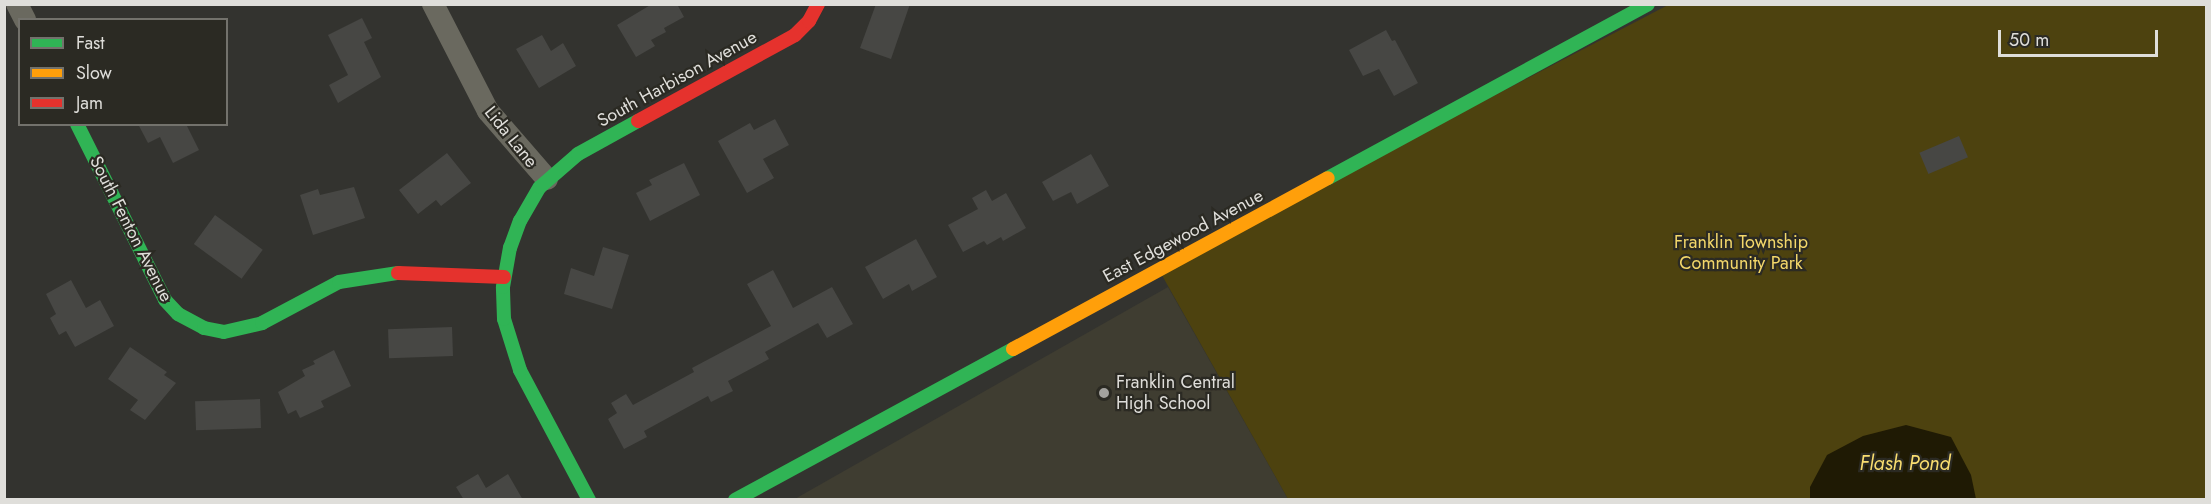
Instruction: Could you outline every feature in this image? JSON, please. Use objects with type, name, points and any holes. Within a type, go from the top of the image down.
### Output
[{"type":"street","points":[[17,4],[24,18]]},
{"type":"street","name":"Lida Lane","points":[[433,4],[488,111],[547,179],[520,220],[510,248],[504,277],[504,319],[516,360],[589,500]]},
{"type":"street","name":"South Harbison Avenue","points":[[547,179],[578,154],[795,35],[809,21],[818,4]]},
{"type":"street","name":"East Edgewood Avenue","points":[[735,500],[1647,4]]},
{"type":"street","name":"South Fenton Avenue","points":[[78,126],[165,300],[178,315],[204,328],[224,332],[244,330],[262,323],[339,282],[360,278],[392,273],[504,277]]},
{"type":"shaded area","name":"Franklin Central High School","points":[[1168,287],[1288,499],[793,500]]},
{"type":"green space","name":"Franklin Township Community Park","points":[[1668,5],[2206,5],[2206,499],[1288,499],[1159,270]]},
{"type":"water","name":"Flash Pond","points":[[1906,425],[1951,437],[1971,475],[1976,499],[1810,499],[1810,487],[1827,455],[1863,436]]},
{"type":"building","points":[[652,4],[677,4],[684,17],[664,28],[666,32],[651,40],[655,46],[636,57],[617,25]]},
{"type":"building","points":[[876,4],[910,4],[891,59],[860,48]]},
{"type":"building","points":[[362,18],[372,38],[364,42],[381,77],[338,103],[329,85],[348,75],[328,35]]},
{"type":"building","points":[[1386,30],[1392,41],[1395,40],[1418,83],[1394,96],[1379,69],[1363,76],[1349,50]]},
{"type":"building","points":[[542,35],[551,51],[563,43],[576,66],[539,88],[516,49]]},
{"type":"building","points":[[775,119],[789,145],[763,159],[774,178],[747,193],[718,141],[750,123],[754,130]]},
{"type":"building","points":[[139,126],[187,126],[199,150],[173,163],[160,137],[148,143]]},
{"type":"building","points":[[1959,136],[1968,157],[1928,174],[1919,153]]},
{"type":"building","points":[[447,153],[471,183],[441,206],[436,200],[418,214],[399,190]]},
{"type":"building","points":[[1091,154],[1109,186],[1077,204],[1071,192],[1053,201],[1042,182]]},
{"type":"building","points":[[684,163],[700,195],[650,221],[636,193],[652,185],[649,180]]},
{"type":"building","points":[[354,187],[365,218],[313,235],[300,195],[318,189],[320,195]]},
{"type":"building","points":[[986,190],[992,201],[1006,193],[1026,228],[1003,241],[1001,237],[987,245],[984,241],[963,252],[948,225],[978,209],[972,198]]},
{"type":"building","points":[[215,215],[263,250],[242,279],[194,244]]},
{"type":"building","points":[[916,239],[937,277],[912,291],[909,284],[883,299],[865,267]]},
{"type":"building","points":[[603,247],[629,255],[612,309],[564,294],[571,268],[594,276]]},
{"type":"building","points":[[773,270],[793,308],[832,287],[853,324],[827,338],[818,323],[765,352],[769,359],[728,381],[733,391],[711,402],[708,396],[644,431],[647,437],[624,449],[608,419],[617,413],[611,403],[626,394],[633,405],[694,372],[692,368],[771,326],[747,284]]},
{"type":"building","points":[[71,280],[86,308],[100,300],[114,326],[75,347],[66,331],[59,335],[50,318],[56,314],[46,294]]},
{"type":"building","points":[[452,327],[453,356],[389,358],[388,329]]},
{"type":"building","points":[[130,347],[167,372],[164,375],[176,383],[145,420],[130,410],[138,400],[108,379]]},
{"type":"building","points":[[334,350],[351,386],[321,401],[324,407],[300,418],[296,410],[288,414],[278,392],[305,376],[302,370],[315,364],[313,361]]},
{"type":"building","points":[[260,399],[261,428],[196,430],[195,401]]},
{"type":"building","points":[[478,474],[486,488],[508,474],[523,500],[464,500],[456,487]]},
{"type":"traffic: fast","points":[[1328,178],[1648,4]]},
{"type":"traffic: fast","points":[[589,500],[520,370],[504,319],[503,287],[510,248],[520,221],[540,187],[578,154],[638,121]]},
{"type":"traffic: fast","points":[[78,126],[165,300],[178,314],[204,328],[224,332],[262,323],[339,282],[398,273]]},
{"type":"traffic: fast","points":[[735,500],[1013,349]]},
{"type":"traffic: slow","points":[[1013,349],[1328,178]]},
{"type":"traffic: jam","points":[[638,121],[795,35],[809,21],[818,4]]},
{"type":"traffic: jam","points":[[398,273],[504,277]]},
{"type":"place","name":"Franklin Central High School","points":[[1104,393]]}]
